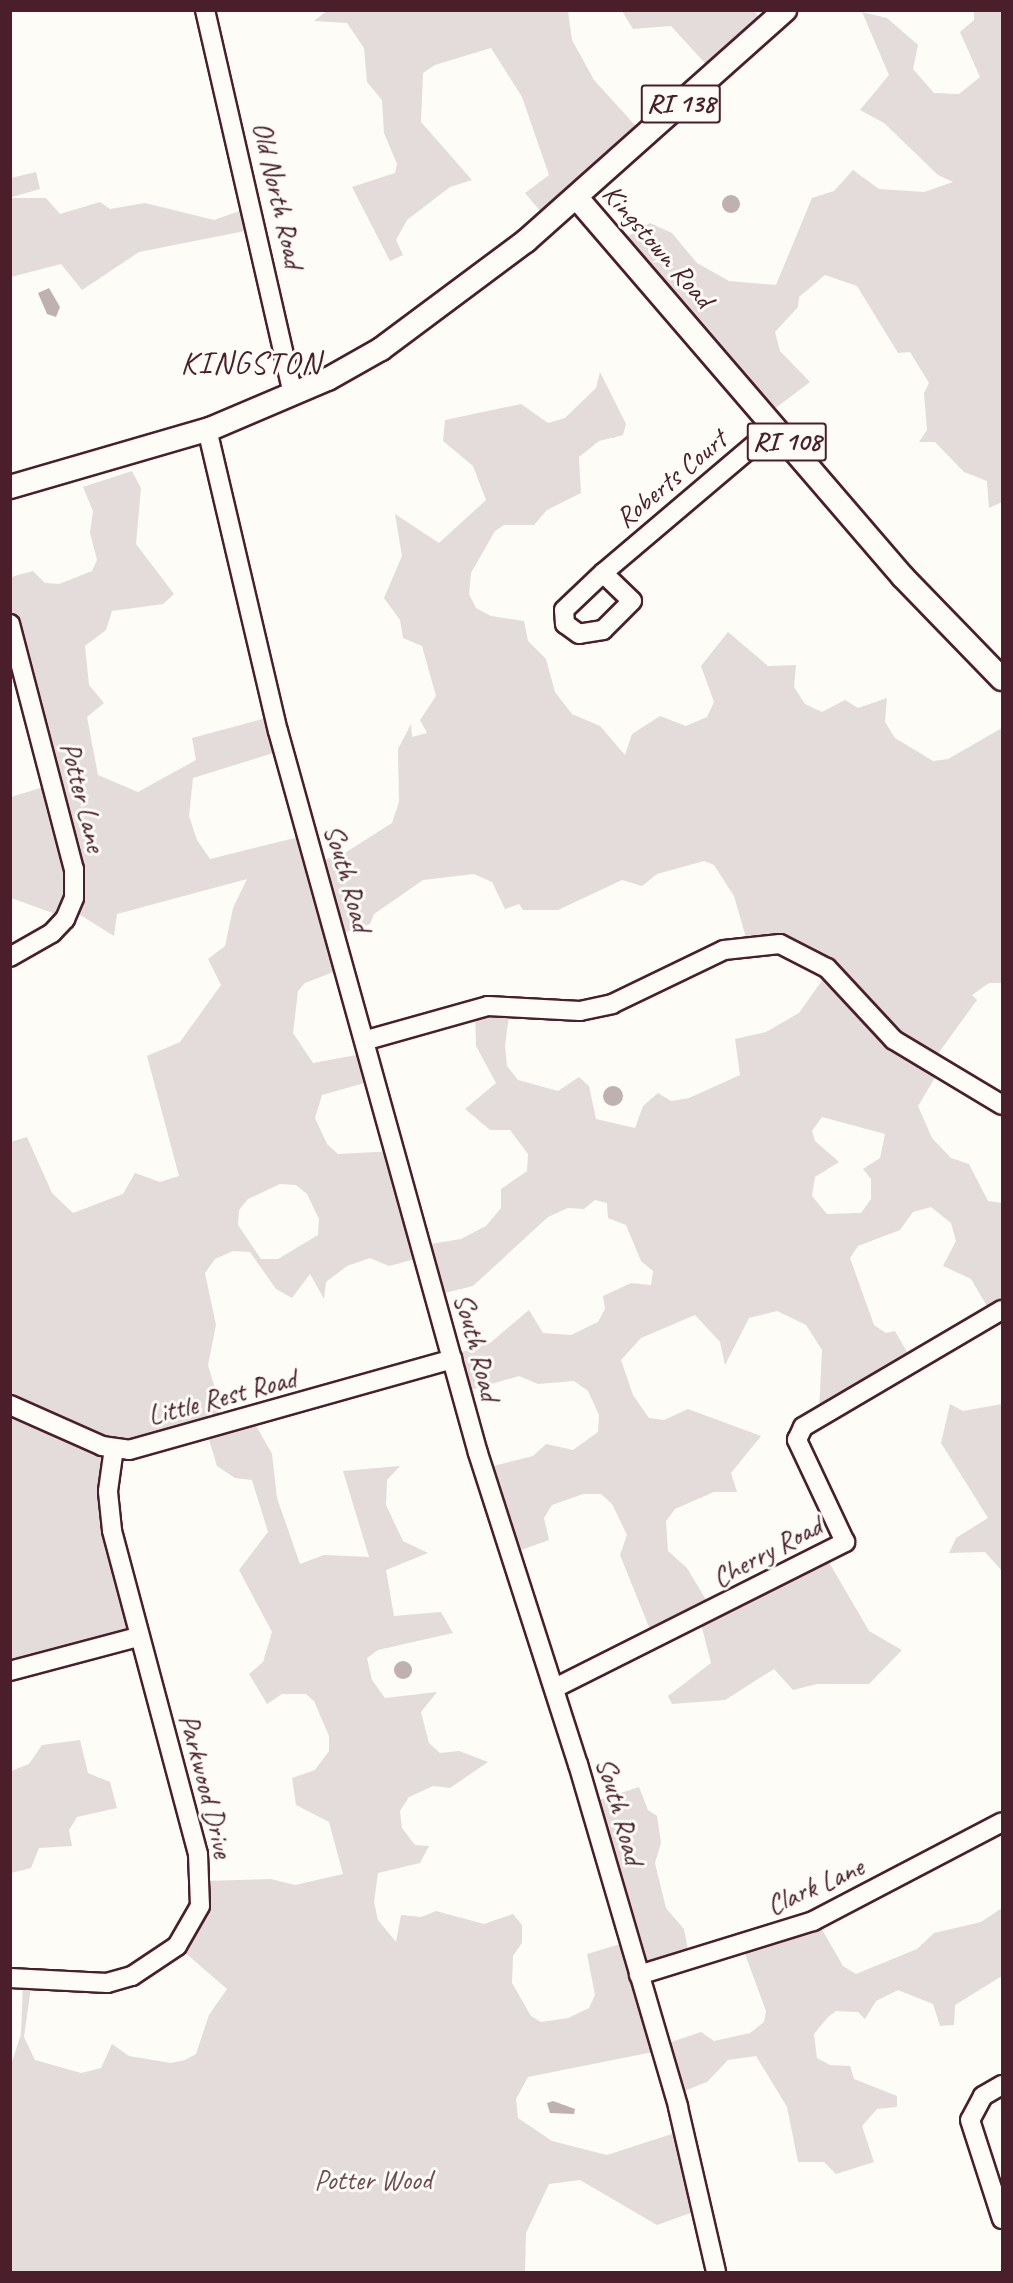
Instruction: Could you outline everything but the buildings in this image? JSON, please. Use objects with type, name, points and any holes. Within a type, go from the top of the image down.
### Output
[{"type":"main road","name":"RI 138","points":[[577,198],[785,10]]},
{"type":"main road","name":"Kingstown Road","points":[[10,487],[207,429],[293,394],[422,323],[577,198],[955,635],[1002,679]]},
{"type":"street","name":"Old North Road","points":[[205,10],[293,394]]},
{"type":"street","name":"Roberts Court","points":[[603,573],[775,427]]},
{"type":"street","name":"South Road","points":[[207,429],[278,731],[367,1040],[452,1359],[555,1688],[678,2107],[717,2272]]},
{"type":"street","name":"Potter Lane","points":[[10,624],[74,869],[74,898],[65,918],[52,933],[10,957]]},
{"type":"street","points":[[367,1040],[488,1006],[580,1011],[612,1004],[724,950],[780,944],[827,968],[894,1040],[1002,1105]]},
{"type":"street","name":"Cherry Road","points":[[555,1688],[845,1542],[798,1440],[802,1427],[1002,1310]]},
{"type":"street","name":"Little Rest Road","points":[[10,1405],[114,1448],[173,1442],[452,1359]]},
{"type":"street","name":"Parkwood Drive","points":[[10,1978],[107,1983],[132,1976],[177,1946],[200,1906],[198,1854],[138,1637],[112,1530],[108,1491],[114,1448]]},
{"type":"street","points":[[10,1671],[138,1637]]},
{"type":"street","name":"Clark Lane","points":[[639,1976],[813,1921],[1000,1830]]},
{"type":"street","points":[[1002,2085],[974,2107],[970,2120],[1002,2219]]},
{"type":"green space","points":[[328,10],[568,11],[572,40],[594,80],[643,134],[546,218],[525,193],[549,175],[522,97],[491,48],[435,65],[423,73],[421,122],[472,180],[450,187],[407,220],[396,240],[403,255],[390,261],[352,187],[395,173],[397,164],[384,133],[382,100],[367,82],[364,48],[347,23],[314,21]]},
{"type":"green space","points":[[622,11],[754,11],[765,25],[713,72],[671,26],[633,29]]},
{"type":"green space","points":[[974,11],[1002,11],[1002,502],[989,508],[987,481],[964,472],[935,442],[919,442],[927,430],[924,393],[929,383],[910,352],[898,353],[857,286],[825,275],[799,297],[798,307],[775,332],[780,351],[810,382],[773,410],[616,243],[650,223],[672,233],[697,263],[729,281],[776,285],[812,198],[834,191],[853,170],[879,189],[924,192],[953,182],[938,175],[884,123],[860,110],[889,75],[862,12],[887,18],[918,45],[913,69],[934,93],[959,94],[980,77],[960,32],[974,20]]},
{"type":"green space","points":[[36,172],[40,189],[12,197],[11,178]]},
{"type":"green space","points":[[10,198],[46,198],[60,214],[100,202],[110,209],[145,203],[214,220],[245,209],[255,229],[139,252],[82,290],[61,264],[11,277]]},
{"type":"green space","name":"Potter Wood","points":[[600,372],[626,424],[623,435],[599,441],[579,457],[581,493],[547,510],[534,525],[504,525],[495,531],[471,573],[469,594],[476,608],[491,616],[524,621],[528,641],[546,659],[555,692],[572,714],[600,726],[625,755],[632,734],[660,716],[686,726],[707,717],[714,702],[701,666],[728,632],[768,666],[796,665],[794,687],[805,704],[822,712],[845,700],[858,708],[887,698],[885,722],[895,738],[933,761],[948,759],[1002,728],[1002,983],[989,983],[972,995],[977,1000],[932,1062],[939,1071],[918,1106],[932,1138],[951,1158],[969,1164],[988,1201],[1002,1203],[1002,1309],[991,1313],[971,1279],[943,1266],[956,1241],[951,1223],[931,1207],[913,1212],[900,1230],[858,1246],[850,1258],[874,1325],[886,1333],[895,1331],[911,1359],[819,1412],[822,1350],[806,1325],[777,1311],[749,1318],[725,1365],[720,1342],[695,1315],[641,1338],[621,1360],[633,1395],[649,1418],[664,1420],[688,1409],[761,1436],[731,1473],[737,1492],[714,1492],[675,1509],[666,1521],[668,1551],[687,1568],[711,1608],[823,1552],[869,1631],[902,1650],[869,1684],[817,1684],[793,1690],[774,1669],[725,1700],[672,1704],[668,1696],[711,1663],[699,1616],[653,1637],[620,1555],[627,1535],[612,1504],[601,1494],[583,1494],[552,1505],[544,1518],[549,1540],[513,1553],[482,1469],[533,1456],[546,1444],[573,1450],[598,1432],[599,1415],[588,1391],[574,1381],[538,1384],[519,1376],[464,1392],[452,1355],[490,1343],[529,1310],[543,1333],[571,1335],[598,1322],[605,1309],[603,1296],[631,1283],[651,1285],[653,1271],[641,1261],[626,1225],[608,1218],[607,1203],[595,1200],[584,1209],[568,1208],[548,1217],[473,1286],[437,1295],[423,1257],[389,1266],[370,1258],[347,1266],[326,1282],[324,1299],[310,1274],[292,1298],[276,1289],[250,1252],[233,1251],[215,1259],[205,1273],[216,1325],[208,1365],[225,1423],[250,1415],[272,1454],[277,1498],[300,1564],[324,1555],[369,1557],[343,1471],[400,1466],[387,1480],[386,1505],[403,1541],[428,1553],[386,1570],[394,1616],[441,1612],[453,1633],[378,1650],[367,1658],[372,1680],[385,1698],[437,1692],[421,1712],[429,1743],[440,1753],[459,1751],[488,1762],[450,1788],[433,1786],[409,1797],[400,1811],[402,1828],[415,1845],[429,1846],[420,1863],[378,1873],[374,1902],[378,1920],[396,1942],[401,1915],[421,1917],[436,1911],[484,1924],[513,1914],[522,1925],[522,1943],[513,1956],[512,1983],[531,2016],[541,2022],[568,2018],[589,2008],[595,1995],[587,1954],[627,1942],[590,1803],[639,1787],[648,1810],[657,1816],[661,1843],[655,1863],[666,1908],[684,1929],[690,1960],[638,1975],[662,2045],[701,2032],[714,2041],[750,2033],[764,2022],[766,2011],[742,1946],[816,1919],[843,1966],[856,1974],[917,1949],[934,1933],[981,1922],[1002,1908],[1002,1976],[955,2005],[954,2025],[940,2026],[933,2004],[898,1990],[876,2001],[865,2019],[858,2012],[836,2011],[828,2017],[814,2034],[817,2058],[830,2065],[850,2066],[854,2079],[897,2096],[897,2107],[877,2109],[862,2126],[874,2162],[836,2174],[824,2162],[798,2162],[787,2107],[756,2056],[728,2060],[707,2082],[674,2095],[658,2051],[528,2077],[516,2099],[518,2118],[552,2141],[607,2155],[681,2131],[699,2210],[657,2225],[580,2180],[549,2184],[526,2233],[525,2272],[11,2272],[10,2068],[21,2034],[23,1984],[32,1980],[24,2037],[35,2060],[81,2073],[101,2068],[112,2044],[129,2056],[171,2063],[185,2060],[196,2054],[209,2015],[227,1989],[182,1950],[202,1881],[271,1879],[295,1885],[343,1874],[329,1822],[296,1805],[292,1778],[315,1770],[329,1751],[329,1736],[314,1701],[306,1694],[282,1694],[267,1704],[249,1674],[263,1662],[272,1632],[239,1570],[268,1532],[252,1480],[235,1478],[217,1466],[207,1433],[117,1448],[106,1491],[135,1637],[11,1670],[10,1142],[27,1137],[52,1193],[73,1213],[123,1194],[135,1173],[160,1182],[179,1176],[147,1056],[180,1042],[221,985],[208,959],[225,946],[233,908],[247,879],[117,914],[114,936],[69,908],[61,916],[11,898],[11,797],[50,785],[11,631],[11,577],[33,571],[45,583],[59,584],[92,571],[97,560],[90,533],[93,511],[83,487],[132,471],[141,488],[136,544],[174,594],[163,604],[112,611],[106,630],[85,646],[89,685],[104,703],[87,717],[98,775],[138,792],[196,760],[192,738],[266,718],[283,750],[193,778],[189,816],[197,840],[210,859],[307,835],[318,861],[340,856],[392,823],[399,802],[398,749],[411,724],[412,737],[427,733],[420,720],[436,696],[422,646],[403,638],[400,620],[384,598],[402,556],[395,514],[439,543],[486,500],[473,466],[443,441],[445,420],[521,404],[548,423],[565,418],[596,388]],"holes":[[[704,861],[714,865],[734,896],[747,941],[828,972],[799,1013],[766,1032],[735,1039],[740,1075],[689,1098],[671,1101],[658,1093],[643,1106],[635,1128],[596,1119],[589,1086],[579,1077],[558,1091],[518,1080],[507,1066],[505,1046],[510,1008],[475,1013],[476,1046],[496,1083],[465,1109],[490,1130],[510,1130],[528,1154],[527,1171],[501,1189],[501,1208],[486,1226],[461,1239],[424,1245],[396,1151],[338,1154],[327,1144],[315,1118],[322,1095],[375,1080],[367,1053],[313,1063],[293,1033],[298,991],[305,983],[344,968],[338,935],[370,924],[374,914],[423,880],[474,874],[492,882],[505,909],[519,904],[523,910],[558,910],[622,880],[642,886],[657,874]],[[822,1117],[885,1134],[880,1158],[863,1169],[871,1179],[871,1199],[861,1213],[827,1214],[812,1196],[815,1177],[839,1162],[815,1141],[812,1131]],[[280,1184],[296,1185],[307,1194],[319,1219],[318,1235],[278,1259],[261,1259],[238,1225],[239,1210],[248,1199]]]},
{"type":"green space","points":[[950,1404],[963,1411],[1002,1404],[1002,1571],[985,1552],[949,1553],[956,1538],[988,1518],[941,1443]]},
{"type":"green space","points":[[80,1740],[88,1773],[110,1782],[117,1808],[77,1817],[69,1830],[72,1846],[39,1848],[31,1868],[11,1873],[11,1771],[29,1764],[42,1745]]},
{"type":"shaded area","points":[[731,195],[737,198],[740,204],[737,210],[731,213],[725,210],[722,204],[725,198]]},
{"type":"shaded area","points":[[49,288],[60,307],[56,317],[47,314],[38,293]]},
{"type":"shaded area","points":[[613,1086],[620,1089],[623,1096],[620,1103],[613,1106],[606,1103],[603,1096],[606,1089]]},
{"type":"shaded area","points":[[399,1661],[407,1661],[412,1666],[410,1677],[399,1679],[394,1674],[394,1666]]},
{"type":"shaded area","points":[[553,2101],[575,2109],[574,2114],[550,2113],[547,2103]]},
{"type":"district","name":"KINGSTON","points":[[251,363]]}]
